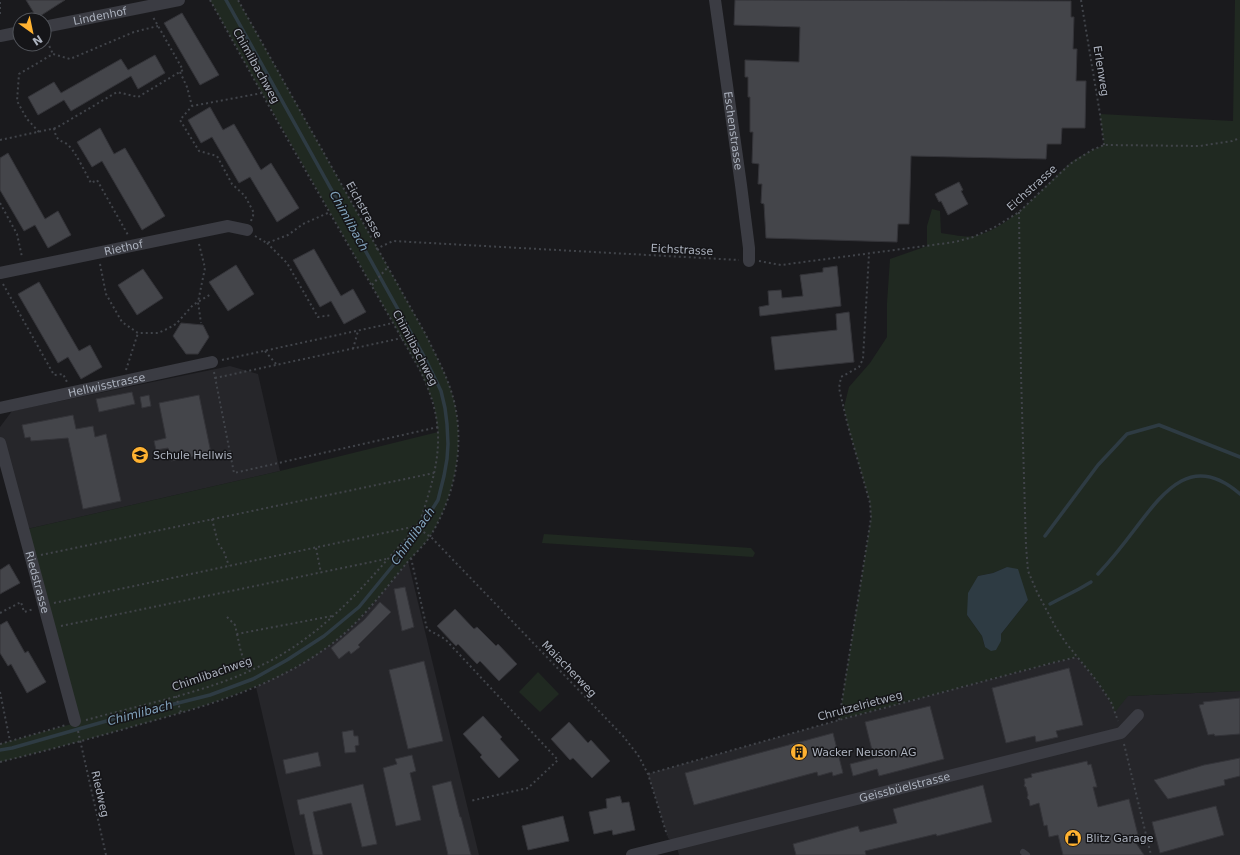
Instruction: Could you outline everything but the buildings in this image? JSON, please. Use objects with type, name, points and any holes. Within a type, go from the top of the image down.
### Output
[{"type":"street","name":"Lindenhof","points":[[52,25],[179,0]]},
{"type":"street","name":"Eschenstrasse","points":[[714,0],[742,185],[749,261]]},
{"type":"street","points":[[0,36],[12,34]]},
{"type":"street","name":"Riethof","points":[[1,276],[24,268],[228,226],[247,230]]},
{"type":"street","name":"Hellwisstrasse","points":[[0,408],[212,362]]},
{"type":"street","name":"Riedstrasse","points":[[0,443],[75,722]]},
{"type":"street","points":[[1121,733],[1138,715]]},
{"type":"street","name":"Geissbüelstrasse","points":[[632,855],[677,850],[1121,733]]},
{"type":"path","points":[[0,0],[0,14]]},
{"type":"path","name":"Chimlibachweg","points":[[0,744],[222,682],[263,665],[291,648],[313,633],[352,598],[417,526],[435,473],[438,427],[434,404],[428,387],[402,338],[210,0]]},
{"type":"path","name":"Eichstrasse","points":[[238,0],[376,249],[393,241],[749,261],[781,265],[869,254],[955,242],[995,228],[1019,212],[1070,164],[1092,150],[1104,145],[1200,146],[1232,141],[1240,138]]},
{"type":"path","name":"Erlenweg","points":[[1082,0],[1104,145]]},
{"type":"path","points":[[0,140],[54,128],[117,92],[138,97],[183,70],[147,6]]},
{"type":"path","points":[[40,132],[27,119],[17,101],[19,74],[53,54],[70,59],[134,32],[158,26]]},
{"type":"path","points":[[180,72],[187,87],[192,106]]},
{"type":"path","points":[[262,93],[192,106],[180,120],[199,151],[217,156],[232,184],[245,196],[254,213],[247,230],[267,243],[287,263],[318,317],[332,315]]},
{"type":"path","points":[[54,128],[59,140],[70,146],[91,184],[97,180],[127,232],[130,246]]},
{"type":"path","points":[[0,203],[17,234],[24,268]]},
{"type":"path","points":[[267,243],[288,235],[303,224],[330,212]]},
{"type":"path","points":[[1019,212],[1021,375],[1028,571],[1056,628],[1111,702],[1121,733],[1151,855]]},
{"type":"path","points":[[196,233],[203,255],[205,268],[198,302],[200,323]]},
{"type":"path","points":[[0,762],[80,742],[234,696],[296,667],[330,645],[365,613],[428,536],[441,516],[451,490],[457,463],[459,432],[454,400],[442,366],[426,335],[376,249]]},
{"type":"path","points":[[98,253],[106,294],[122,322],[138,333],[158,333],[170,328],[176,324],[193,305],[211,294]]},
{"type":"path","points":[[839,720],[871,518],[870,503],[848,426],[839,388],[841,377],[859,368],[863,359],[869,254]]},
{"type":"path","points":[[372,285],[387,268]]},
{"type":"path","points":[[1,276],[2,283],[54,375],[63,374],[72,392]]},
{"type":"path","points":[[393,323],[212,362],[234,473],[438,427]]},
{"type":"path","points":[[353,349],[358,330]]},
{"type":"path","points":[[122,382],[138,333]]},
{"type":"path","points":[[215,378],[402,338]]},
{"type":"path","points":[[265,351],[277,365]]},
{"type":"path","points":[[30,558],[435,473]]},
{"type":"path","points":[[212,519],[218,543],[224,552],[229,566]]},
{"type":"path","points":[[0,613],[21,602],[24,612],[44,606],[417,526]]},
{"type":"path","name":"Maiacherweg","points":[[417,526],[623,736],[638,755],[648,774],[668,838],[677,850]]},
{"type":"path","points":[[316,548],[321,573]]},
{"type":"path","points":[[411,558],[428,629],[445,639],[558,760],[528,788],[470,801]]},
{"type":"path","points":[[50,628],[387,559]]},
{"type":"path","points":[[237,634],[333,616]]},
{"type":"path","points":[[227,617],[235,625],[241,652],[248,672]]},
{"type":"path","name":"Chrutzelrietweg","points":[[648,774],[839,720],[1077,657]]},
{"type":"path","points":[[0,692],[10,742]]},
{"type":"path","points":[[176,696],[181,713]]},
{"type":"path","points":[[0,711],[4,710]]},
{"type":"path","name":"Riedweg","points":[[79,736],[106,855]]},
{"type":"shaded area","points":[[210,0],[238,0],[426,335],[442,367],[454,400],[457,417],[458,452],[452,487],[439,520],[425,543],[408,561],[370,608],[350,628],[329,646],[308,660],[287,672],[242,692],[196,708],[56,748],[0,762],[0,744],[75,723],[23,530],[280,471],[438,432],[434,404],[420,370]]},
{"type":"shaded area","points":[[1235,0],[1240,0],[1240,691],[1128,696],[1115,712],[1103,690],[1077,657],[839,720],[871,518],[870,503],[844,407],[849,387],[870,363],[887,337],[887,303],[890,259],[927,246],[927,226],[932,209],[940,211],[941,233],[974,236],[988,232],[1001,225],[1025,206],[1069,164],[1086,153],[1104,145],[1100,114],[1233,121]],"holes":[[[1007,567],[1028,600],[1001,634],[1001,641],[985,647],[982,636],[967,615],[978,576],[993,573]]]},
{"type":"shaded area","name":"Schule Hellwis","points":[[230,366],[258,374],[280,471],[23,530],[0,443],[0,427],[12,411]]},
{"type":"shaded area","points":[[544,534],[751,548],[755,553],[753,557],[542,543]]},
{"type":"shaded area","points":[[408,561],[479,855],[295,855],[256,687],[296,667],[330,645],[365,613]]},
{"type":"shaded area","points":[[1007,567],[1018,569],[1028,600],[1001,634],[1001,641],[996,650],[991,651],[985,647],[982,636],[967,615],[968,593],[978,576],[993,573]]},
{"type":"shaded area","points":[[1077,657],[1096,680],[1111,702],[1127,696],[1240,691],[1240,855],[679,855],[676,844],[668,838],[648,774],[839,720]]},
{"type":"shaded area","points":[[538,672],[559,694],[540,712],[519,692]]},
{"type":"waterway","name":"Chimlibach","points":[[0,750],[210,695],[253,679],[287,660],[324,636],[359,607],[409,546],[438,500],[444,476],[448,444],[445,408],[441,391],[425,358],[226,0]]},
{"type":"waterway","points":[[1045,536],[1098,465],[1127,434],[1159,425],[1240,457]]},
{"type":"waterway","points":[[1098,574],[1157,502],[1168,490],[1180,482],[1193,477],[1207,476],[1223,482],[1240,494]]},
{"type":"waterway","points":[[1050,604],[1091,582]]},
{"type":"place","name":"Schule Hellwis","points":[[140,455]]},
{"type":"place","name":"Wacker Neuson AG","points":[[799,752]]},
{"type":"place","name":"Blitz Garage","points":[[1073,838]]}]
